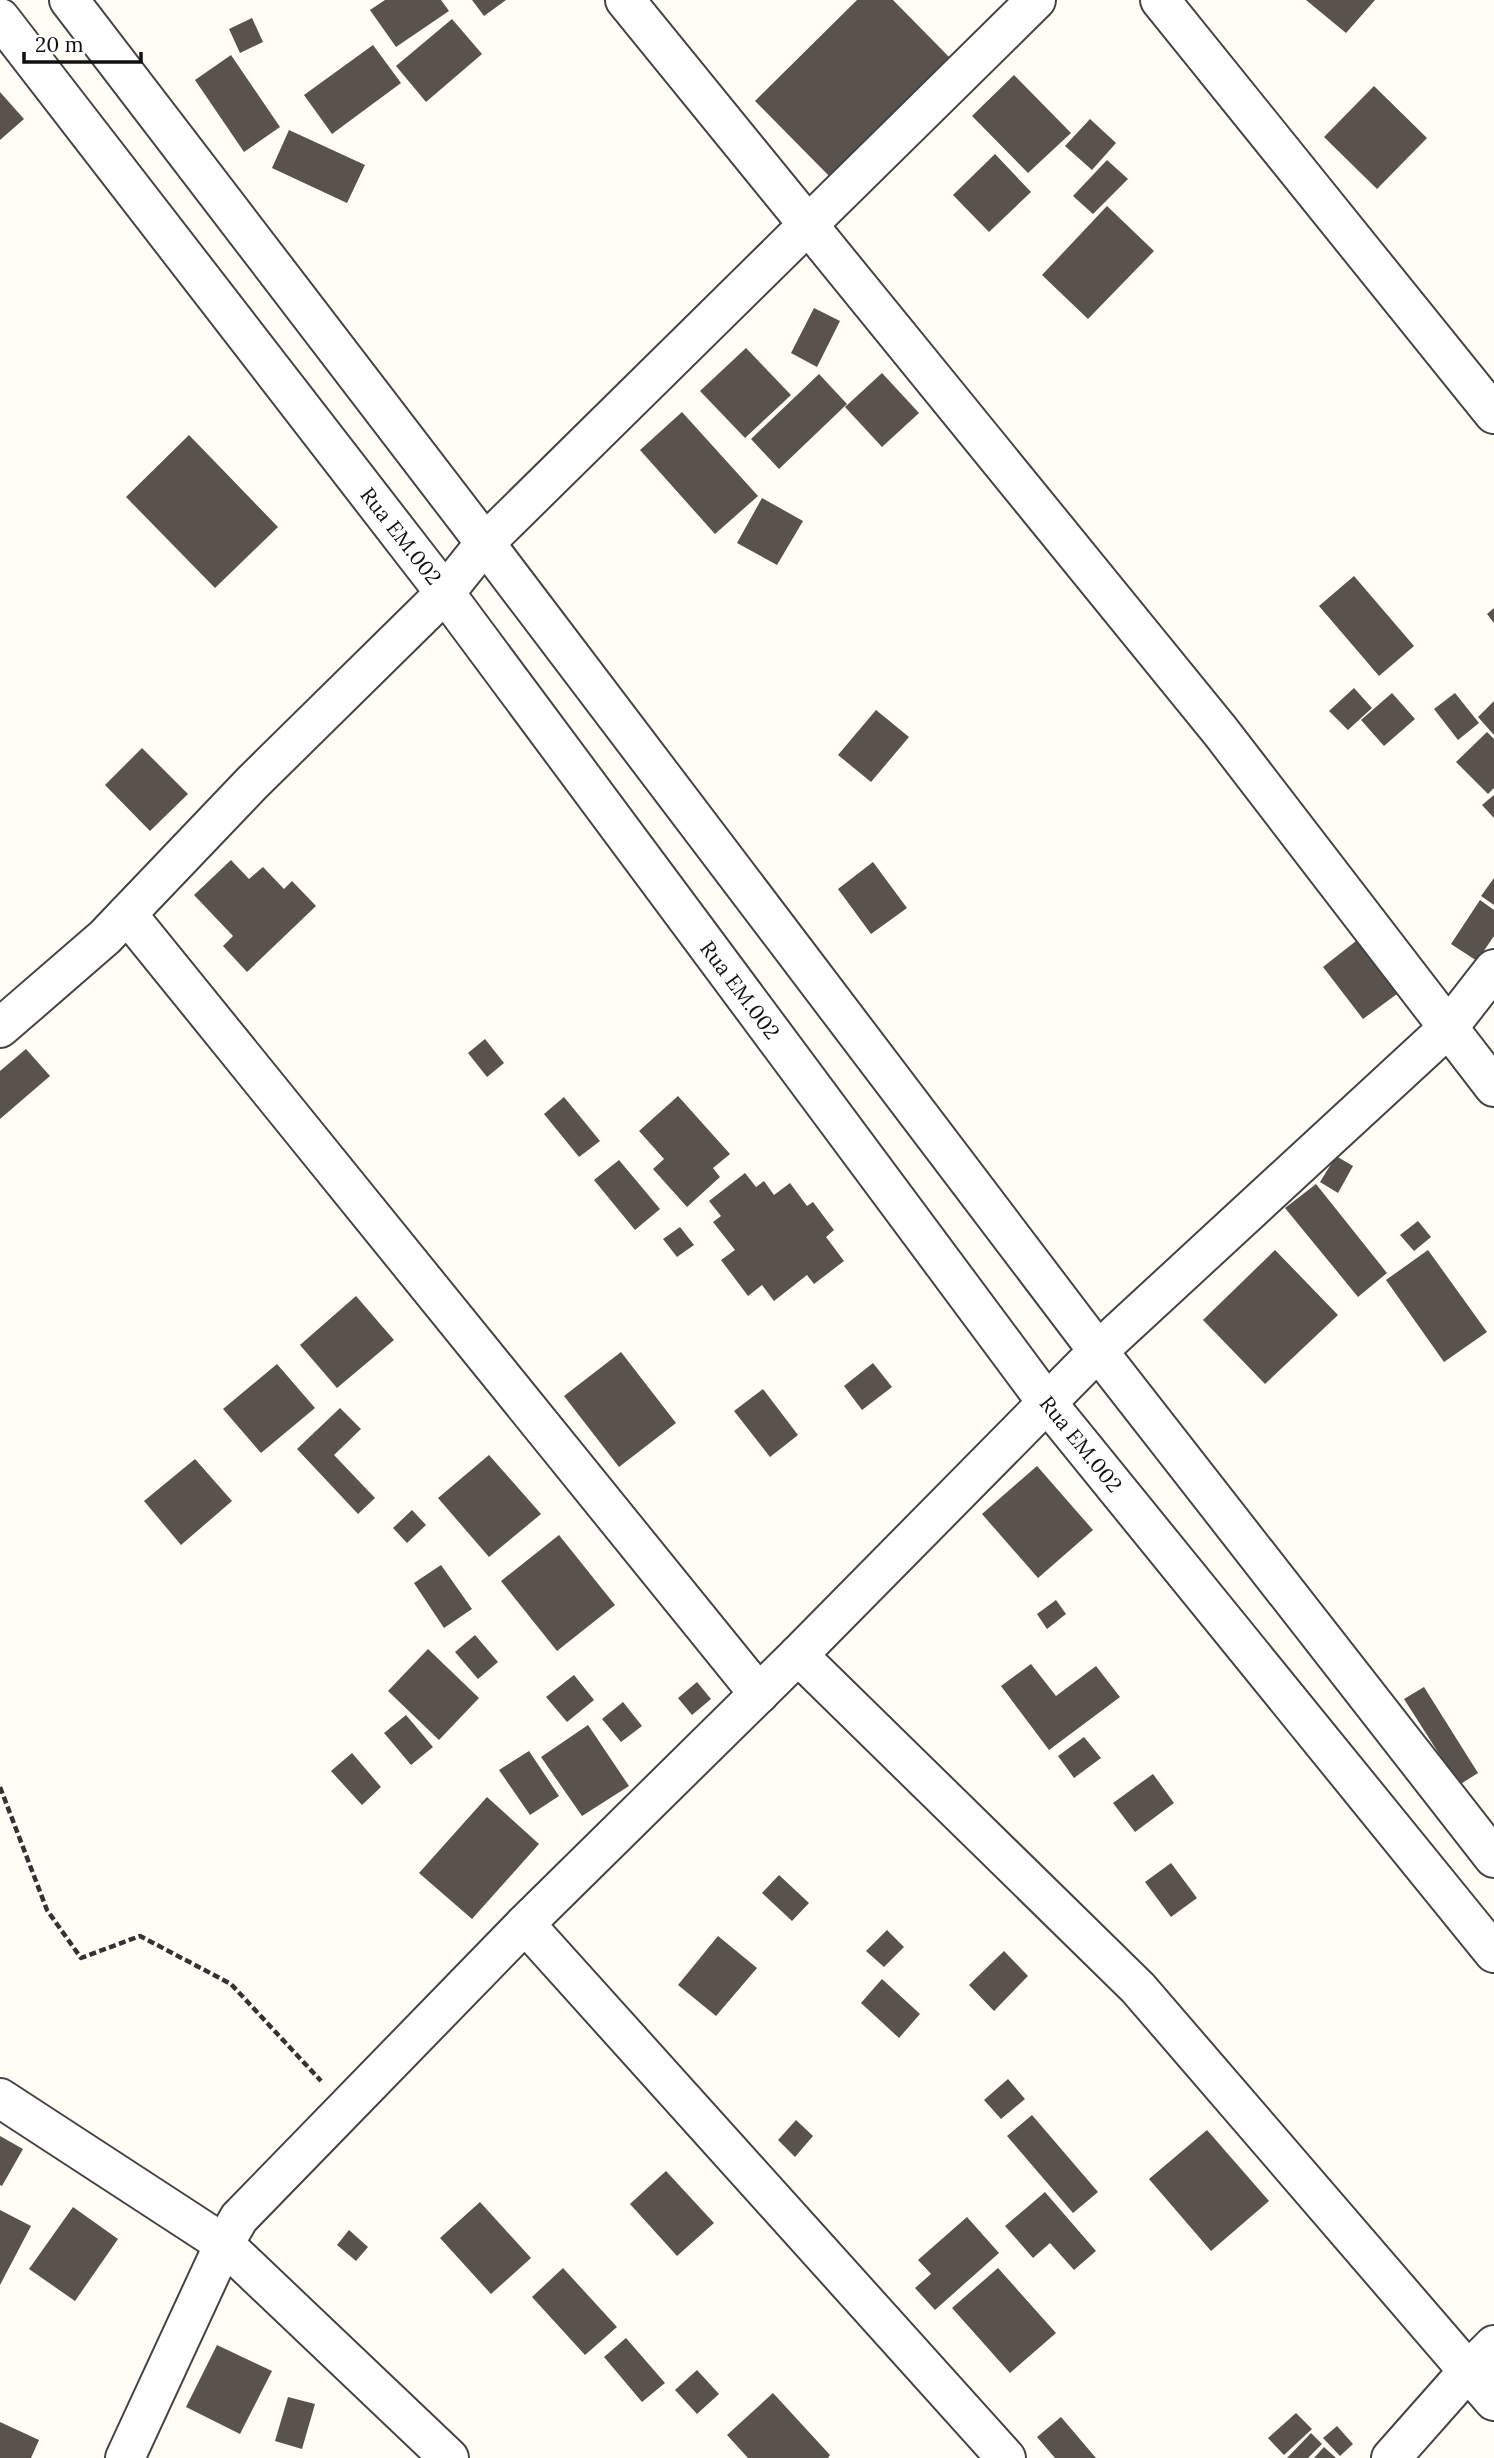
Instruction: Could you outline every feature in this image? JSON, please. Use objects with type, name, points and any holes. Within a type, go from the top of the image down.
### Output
[{"type":"street","points":[[69,0],[1098,1351],[1494,1858]]},
{"type":"street","points":[[625,0],[1221,732],[1494,1087]]},
{"type":"street","points":[[0,1028],[105,937],[252,783],[445,593],[485,543],[1036,0]]},
{"type":"street","points":[[1160,0],[1494,414]]},
{"type":"street","name":"Rua EM.002","points":[[0,18],[445,593],[1048,1404],[1494,1952]]},
{"type":"street","points":[[127,914],[759,1694]]},
{"type":"street","points":[[125,2458],[224,2244],[239,2218],[526,1924],[798,1655],[1098,1351],[1448,1028],[1494,969]]},
{"type":"street","points":[[798,1655],[1138,1988],[1481,2358],[1494,2401]]},
{"type":"street","points":[[526,1924],[1006,2458]]},
{"type":"street","points":[[0,2098],[224,2244],[449,2458]]},
{"type":"street","points":[[1391,2458],[1481,2358]]},
{"type":"path","points":[[0,1787],[47,1910],[81,1958],[140,1936],[231,1984],[347,2108]]},
{"type":"building","points":[[385,0],[441,0],[449,11],[396,47],[370,10]]},
{"type":"building","points":[[472,0],[506,0],[484,16]]},
{"type":"building","points":[[857,0],[893,0],[954,62],[834,181],[755,101]]},
{"type":"building","points":[[1306,0],[1375,0],[1346,33]]},
{"type":"building","points":[[252,18],[263,42],[240,53],[229,29]]},
{"type":"building","points":[[452,19],[482,54],[426,102],[396,66]]},
{"type":"building","points":[[373,45],[401,83],[332,134],[304,95]]},
{"type":"building","points":[[231,55],[280,127],[244,152],[195,80]]},
{"type":"building","points":[[1014,75],[1071,133],[1028,173],[972,116]]},
{"type":"building","points":[[1374,86],[1427,138],[1377,189],[1324,137]]},
{"type":"building","points":[[0,92],[24,119],[0,140]]},
{"type":"building","points":[[1090,119],[1116,143],[1092,170],[1065,146]]},
{"type":"building","points":[[289,130],[365,165],[347,203],[272,168]]},
{"type":"building","points":[[995,154],[1031,192],[989,232],[953,195]]},
{"type":"building","points":[[1107,160],[1128,179],[1093,214],[1073,196]]},
{"type":"building","points":[[1107,206],[1154,251],[1088,319],[1042,275]]},
{"type":"building","points":[[814,308],[840,321],[817,367],[791,353]]},
{"type":"building","points":[[746,348],[791,395],[745,438],[700,391]]},
{"type":"building","points":[[882,373],[919,413],[882,447],[845,407]]},
{"type":"building","points":[[819,374],[847,404],[779,469],[751,439]]},
{"type":"building","points":[[682,412],[758,496],[715,534],[640,450]]},
{"type":"building","points":[[189,435],[278,527],[215,588],[126,497]]},
{"type":"building","points":[[762,498],[803,521],[777,565],[737,543]]},
{"type":"building","points":[[1354,576],[1414,646],[1379,676],[1319,606]]},
{"type":"building","points":[[1494,608],[1494,623],[1487,614]]},
{"type":"building","points":[[1354,688],[1372,708],[1348,730],[1329,711]]},
{"type":"building","points":[[1392,693],[1415,719],[1384,746],[1361,720]]},
{"type":"building","points":[[1455,693],[1479,723],[1458,740],[1434,709]]},
{"type":"building","points":[[1494,701],[1494,735],[1478,717]]},
{"type":"building","points":[[876,710],[909,737],[871,782],[838,755]]},
{"type":"building","points":[[1487,732],[1494,739],[1494,788],[1488,794],[1456,762]]},
{"type":"building","points":[[142,748],[188,794],[150,831],[105,785]]},
{"type":"building","points":[[1494,795],[1494,818],[1482,805]]},
{"type":"building","points":[[231,860],[249,879],[263,867],[284,889],[292,881],[316,906],[247,972],[223,946],[233,936],[194,895]]},
{"type":"building","points":[[873,862],[907,908],[871,934],[838,889]]},
{"type":"building","points":[[1494,878],[1494,905],[1481,896]]},
{"type":"building","points":[[1480,900],[1494,910],[1494,936],[1477,961],[1451,944]]},
{"type":"building","points":[[1356,941],[1397,994],[1363,1019],[1323,967]]},
{"type":"building","points":[[485,1039],[504,1063],[487,1077],[468,1053]]},
{"type":"building","points":[[26,1049],[50,1076],[0,1119],[0,1071]]},
{"type":"building","points":[[678,1096],[730,1154],[713,1168],[720,1177],[687,1207],[653,1169],[664,1159],[639,1131]]},
{"type":"building","points":[[564,1097],[600,1141],[579,1157],[544,1114]]},
{"type":"building","points":[[1336,1156],[1353,1166],[1338,1193],[1320,1182]]},
{"type":"building","points":[[619,1160],[660,1209],[635,1230],[594,1180]]},
{"type":"building","points":[[745,1173],[756,1187],[764,1181],[774,1195],[790,1183],[807,1206],[813,1202],[834,1230],[826,1237],[844,1261],[814,1284],[807,1275],[774,1301],[762,1285],[748,1296],[721,1260],[735,1250],[713,1222],[721,1216],[709,1201]]},
{"type":"building","points":[[1316,1184],[1387,1273],[1358,1297],[1285,1208]]},
{"type":"building","points":[[1418,1221],[1431,1237],[1414,1251],[1400,1235]]},
{"type":"building","points":[[680,1227],[694,1245],[677,1257],[663,1239]]},
{"type":"building","points":[[1275,1250],[1338,1315],[1265,1384],[1203,1320]]},
{"type":"building","points":[[1428,1250],[1487,1332],[1444,1362],[1386,1280]]},
{"type":"building","points":[[356,1296],[394,1340],[337,1388],[300,1345]]},
{"type":"building","points":[[621,1352],[676,1423],[619,1467],[564,1396]]},
{"type":"building","points":[[873,1363],[892,1387],[862,1410],[844,1386]]},
{"type":"building","points":[[277,1364],[315,1408],[261,1453],[223,1409]]},
{"type":"building","points":[[763,1389],[798,1435],[770,1457],[734,1411]]},
{"type":"building","points":[[340,1408],[361,1429],[334,1455],[375,1498],[358,1514],[297,1449]]},
{"type":"building","points":[[489,1455],[541,1514],[489,1557],[438,1498]]},
{"type":"building","points":[[195,1459],[232,1501],[181,1545],[144,1501]]},
{"type":"building","points":[[1037,1466],[1093,1530],[1038,1578],[982,1514]]},
{"type":"building","points":[[412,1510],[426,1525],[407,1543],[393,1528]]},
{"type":"building","points":[[559,1535],[615,1605],[557,1651],[501,1581]]},
{"type":"building","points":[[441,1565],[472,1609],[444,1628],[414,1583]]},
{"type":"building","points":[[1056,1600],[1066,1614],[1047,1629],[1037,1614]]},
{"type":"building","points":[[475,1635],[498,1662],[478,1679],[455,1652]]},
{"type":"building","points":[[428,1649],[479,1698],[439,1740],[388,1691]]},
{"type":"building","points":[[1031,1664],[1056,1696],[1096,1666],[1120,1697],[1049,1750],[1001,1686]]},
{"type":"building","points":[[574,1675],[594,1700],[567,1722],[546,1697]]},
{"type":"building","points":[[697,1682],[711,1699],[692,1715],[678,1698]]},
{"type":"building","points":[[1424,1687],[1478,1773],[1459,1785],[1404,1699]]},
{"type":"building","points":[[623,1702],[642,1726],[621,1742],[602,1719]]},
{"type":"building","points":[[406,1715],[433,1747],[411,1765],[384,1733]]},
{"type":"building","points":[[588,1725],[629,1786],[582,1816],[541,1757]]},
{"type":"building","points":[[1084,1737],[1101,1758],[1074,1778],[1058,1756]]},
{"type":"building","points":[[529,1751],[559,1796],[530,1815],[499,1770]]},
{"type":"building","points":[[352,1753],[381,1787],[362,1805],[331,1771]]},
{"type":"building","points":[[1153,1774],[1174,1803],[1135,1832],[1113,1803]]},
{"type":"building","points":[[487,1797],[539,1844],[472,1919],[419,1873]]},
{"type":"building","points":[[1171,1863],[1197,1898],[1171,1917],[1145,1882]]},
{"type":"building","points":[[779,1875],[809,1903],[792,1921],[762,1893]]},
{"type":"building","points":[[887,1930],[904,1947],[884,1967],[866,1951]]},
{"type":"building","points":[[718,1936],[757,1968],[716,2016],[678,1985]]},
{"type":"building","points":[[1004,1951],[1028,1976],[994,2011],[969,1985]]},
{"type":"building","points":[[882,1979],[920,2014],[899,2038],[861,2003]]},
{"type":"building","points":[[1008,2079],[1025,2099],[1001,2119],[984,2100]]},
{"type":"building","points":[[1032,2115],[1098,2192],[1073,2213],[1007,2136]]},
{"type":"building","points":[[796,2120],[813,2136],[795,2157],[778,2140]]},
{"type":"building","points":[[1207,2130],[1269,2201],[1211,2251],[1149,2179]]},
{"type":"building","points":[[0,2136],[23,2149],[2,2186],[0,2185]]},
{"type":"building","points":[[666,2171],[714,2223],[677,2256],[630,2204]]},
{"type":"building","points":[[1045,2192],[1096,2251],[1074,2270],[1050,2243],[1033,2258],[1005,2226]]},
{"type":"building","points":[[480,2202],[531,2258],[491,2294],[440,2238]]},
{"type":"building","points":[[73,2207],[118,2239],[75,2301],[29,2269]]},
{"type":"building","points":[[0,2210],[31,2226],[0,2285]]},
{"type":"building","points":[[967,2217],[999,2253],[935,2310],[915,2288],[931,2274],[918,2260]]},
{"type":"building","points":[[349,2230],[368,2247],[356,2261],[337,2245]]},
{"type":"building","points":[[563,2268],[617,2327],[585,2355],[532,2297]]},
{"type":"building","points":[[998,2268],[1056,2333],[1010,2373],[952,2308]]},
{"type":"building","points":[[626,2338],[665,2383],[642,2402],[604,2357]]},
{"type":"building","points":[[217,2345],[272,2371],[240,2434],[186,2407]]},
{"type":"building","points":[[697,2370],[719,2394],[697,2414],[675,2390]]},
{"type":"building","points":[[773,2393],[830,2455],[828,2458],[748,2458],[727,2435]]},
{"type":"building","points":[[288,2397],[315,2404],[302,2449],[275,2441]]},
{"type":"building","points":[[1296,2413],[1312,2429],[1284,2455],[1268,2438]]},
{"type":"building","points":[[1061,2417],[1096,2458],[1055,2458],[1037,2437]]},
{"type":"building","points":[[0,2422],[39,2440],[31,2458],[0,2458]]},
{"type":"building","points":[[1337,2426],[1353,2444],[1340,2456],[1323,2438]]},
{"type":"building","points":[[1311,2433],[1322,2444],[1308,2458],[1287,2458]]},
{"type":"building","points":[[1324,2447],[1336,2458],[1314,2458]]}]
